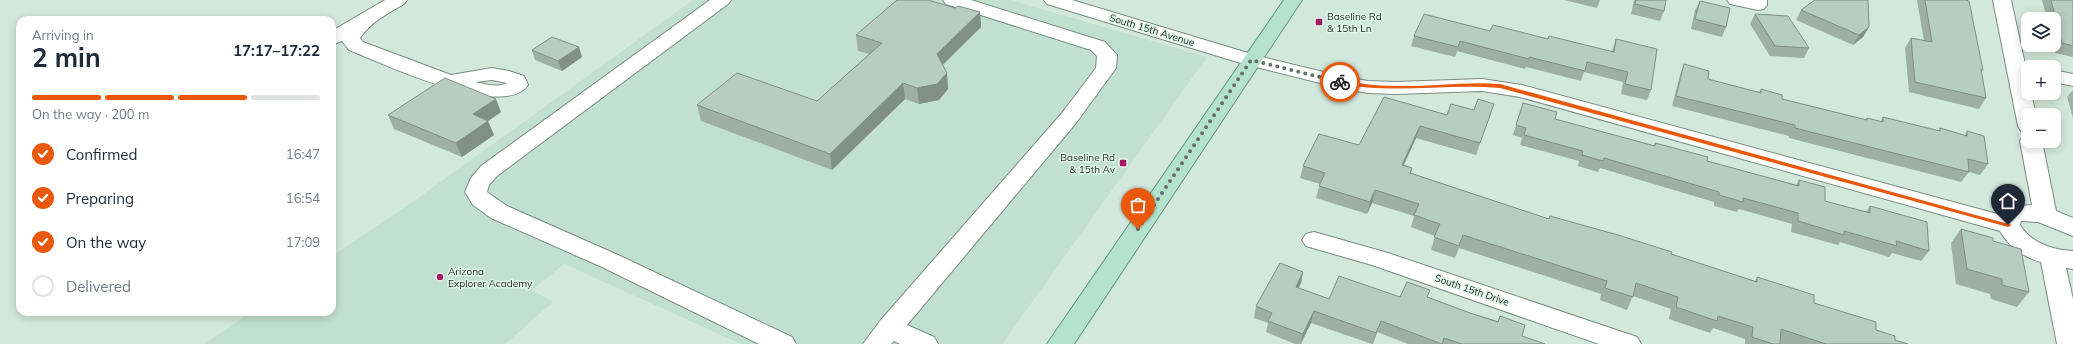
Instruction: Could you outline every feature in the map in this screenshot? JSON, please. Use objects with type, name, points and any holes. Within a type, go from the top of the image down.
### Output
[{"type":"main road","points":[[1060,344],[1293,0]]},
{"type":"street","points":[[336,37],[398,0]]},
{"type":"street","points":[[722,0],[489,171],[479,183],[476,192],[481,200],[499,212],[610,261],[783,344]]},
{"type":"street","points":[[882,336],[1069,118],[1106,68],[1107,55],[1098,46],[952,0]]},
{"type":"street","name":"South 15th Avenue","points":[[1053,0],[1251,60],[1320,78],[1368,87],[1396,88],[1482,84],[1522,91],[2008,225]]},
{"type":"street","points":[[1736,0],[1758,2]]},
{"type":"street","points":[[2002,0],[2021,66]]},
{"type":"street","points":[[371,16],[357,28],[350,38],[356,46],[451,81]]},
{"type":"street","points":[[2061,77],[2073,80]]},
{"type":"street","points":[[2032,148],[2046,216]]},
{"type":"street","points":[[2070,344],[2062,258],[2039,252],[2018,239],[2011,232],[2008,225],[2012,216],[2018,213],[2036,213],[2073,228]]},
{"type":"street","name":"South 15th Drive","points":[[1314,240],[1380,259],[1628,344]]},
{"type":"street","points":[[882,336],[925,344]]},
{"type":"shaded area","points":[[693,0],[1011,0],[1207,57],[1002,344],[741,344],[564,264],[532,290],[553,302],[505,344],[205,344],[245,316],[336,316],[336,253],[418,198]]},
{"type":"building","points":[[897,0],[928,0],[955,8],[958,6],[980,12],[937,54],[947,73],[937,84],[917,88],[903,83],[830,154],[697,105],[737,73],[817,101],[882,43],[856,35]]},
{"type":"building","points":[[1636,0],[1666,0],[1664,11],[1635,4]]},
{"type":"building","points":[[1815,0],[1868,0],[1869,27],[1859,35],[1801,10]]},
{"type":"building","points":[[1925,0],[1969,1],[1983,70],[1981,69],[1986,98],[1915,82],[1911,38],[1932,42]]},
{"type":"building","points":[[2051,0],[2073,0],[2073,46],[2062,43],[2061,12],[2054,12]]},
{"type":"building","points":[[1700,1],[1730,8],[1726,27],[1695,19]]},
{"type":"building","points":[[1424,14],[1490,31],[1493,25],[1548,39],[1549,36],[1614,52],[1616,39],[1657,49],[1651,90],[1625,84],[1628,72],[1587,62],[1585,71],[1529,57],[1529,59],[1460,41],[1458,47],[1414,36]]},
{"type":"building","points":[[1755,14],[1788,16],[1809,48],[1775,46]]},
{"type":"building","points":[[552,37],[579,47],[558,61],[532,50]]},
{"type":"building","points":[[1684,64],[1709,71],[1708,79],[1761,93],[1761,89],[1782,95],[1782,99],[1867,120],[1867,118],[1883,122],[1883,117],[1940,131],[1940,128],[1967,136],[1967,131],[1984,136],[1988,164],[1968,159],[1969,172],[1795,128],[1795,125],[1676,96]]},
{"type":"building","points":[[445,78],[496,99],[473,114],[488,121],[456,143],[388,115]]},
{"type":"building","points":[[1384,97],[1447,115],[1451,104],[1474,110],[1478,99],[1494,104],[1480,143],[1420,126],[1402,165],[1412,168],[1410,173],[1549,219],[1550,216],[1618,235],[1757,282],[1757,277],[1814,295],[1814,303],[1876,322],[1876,330],[1895,336],[1895,340],[1908,344],[1826,344],[1781,329],[1780,344],[1773,344],[1752,337],[1753,327],[1718,316],[1717,321],[1676,307],[1678,297],[1636,283],[1633,297],[1605,288],[1607,281],[1463,235],[1459,246],[1434,237],[1440,224],[1414,215],[1419,204],[1375,190],[1370,202],[1319,186],[1325,173],[1303,166],[1319,134],[1359,145]]},
{"type":"building","points":[[1523,103],[1557,112],[1555,119],[1655,146],[1655,143],[1708,157],[1707,161],[1799,186],[1799,180],[1825,187],[1825,201],[1870,213],[1870,206],[1927,222],[1929,251],[1896,241],[1897,246],[1844,231],[1844,235],[1798,221],[1798,213],[1743,198],[1743,202],[1719,195],[1719,192],[1604,158],[1603,161],[1582,155],[1583,151],[1524,135],[1526,128],[1516,125]]},
{"type":"building","points":[[1961,229],[1993,238],[1993,241],[2021,249],[2029,292],[2002,285],[2002,279],[1967,269]]},
{"type":"building","points":[[1280,263],[1303,272],[1296,287],[1329,299],[1339,276],[1400,297],[1407,282],[1430,290],[1427,297],[1470,313],[1498,322],[1500,316],[1525,325],[1522,336],[1545,344],[1462,344],[1444,338],[1442,344],[1381,321],[1376,333],[1314,311],[1303,334],[1268,321],[1272,313],[1256,306]]},
{"type":"way so far","points":[[1138,229],[1251,60],[1340,82]]},
{"type":"place","name":"Baseline Rd & 15th Ln","points":[[1319,22]]},
{"type":"place","name":"Baseline Rd & 15th Av","points":[[1123,163]]},
{"type":"place","name":"Arizona Explorer Academy","points":[[440,277]]},
{"type":"route","points":[[1340,82],[1368,87],[1396,88],[1482,84],[1500,86],[2008,225]]}]
